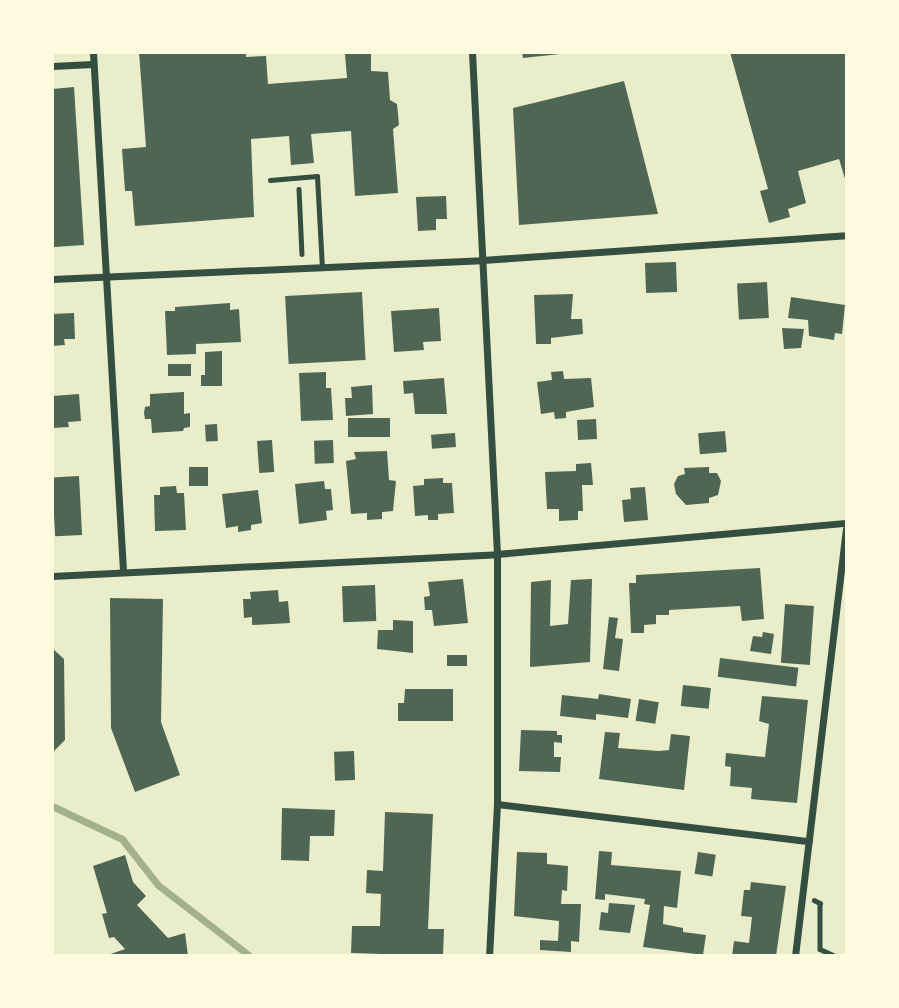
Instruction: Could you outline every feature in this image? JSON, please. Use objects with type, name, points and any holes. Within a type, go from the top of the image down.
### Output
[{"type":"street","points":[[93,52],[123,570]]},
{"type":"street","points":[[472,52],[497,554],[497,804],[489,956]]},
{"type":"street","points":[[52,66],[93,65]]},
{"type":"street","points":[[52,279],[482,260],[846,235]]},
{"type":"street","points":[[52,576],[123,570],[497,554],[846,523]]},
{"type":"street","points":[[795,956],[846,529]]},
{"type":"street","points":[[497,804],[809,841]]},
{"type":"lane","points":[[270,180],[317,176],[322,268]]},
{"type":"path","points":[[298,178],[303,268]]},
{"type":"path","points":[[802,893],[820,903],[820,949],[835,956]]},
{"type":"building","points":[[139,52],[246,52],[246,57],[266,56],[268,84],[347,78],[345,54],[371,52],[371,71],[388,72],[390,100],[397,104],[399,125],[393,129],[398,193],[355,196],[351,131],[311,134],[314,163],[291,165],[289,136],[251,139],[254,217],[135,226],[132,191],[125,191],[122,149],[146,147]]},
{"type":"building","points":[[522,52],[560,52],[560,54],[523,58]]},
{"type":"building","points":[[730,52],[846,52],[846,182],[839,159],[798,171],[806,203],[788,209],[790,217],[769,223],[760,191],[768,189]]},
{"type":"building","points":[[624,81],[658,214],[519,225],[513,108]]},
{"type":"building","points":[[74,87],[84,245],[54,247],[52,89]]},
{"type":"building","points":[[446,196],[447,219],[436,219],[436,230],[418,231],[416,197]]},
{"type":"building","points":[[676,262],[677,292],[646,293],[645,263]]},
{"type":"building","points":[[767,282],[769,318],[739,320],[737,284]]},
{"type":"building","points":[[362,292],[366,360],[289,364],[285,296]]},
{"type":"building","points":[[573,294],[571,319],[582,319],[583,334],[551,338],[551,344],[536,344],[534,295]]},
{"type":"building","points":[[791,297],[845,305],[842,334],[835,333],[834,340],[809,336],[808,320],[788,318]]},
{"type":"building","points":[[230,303],[230,310],[239,309],[241,342],[196,344],[196,354],[167,355],[165,311],[175,311],[175,307]]},
{"type":"building","points":[[439,308],[441,341],[423,342],[424,350],[394,352],[391,311]]},
{"type":"building","points":[[74,313],[75,339],[64,339],[65,345],[52,346],[52,314]]},
{"type":"building","points":[[782,328],[804,329],[801,348],[784,349]]},
{"type":"building","points":[[222,351],[222,386],[201,386],[201,375],[205,375],[205,352]]},
{"type":"building","points":[[168,364],[191,364],[191,376],[168,376]]},
{"type":"building","points":[[563,371],[564,379],[591,378],[594,407],[566,412],[566,418],[555,419],[554,412],[541,414],[537,382],[552,380],[551,372]]},
{"type":"building","points":[[326,372],[326,388],[331,388],[333,420],[301,421],[299,373]]},
{"type":"building","points":[[444,378],[447,414],[415,414],[413,393],[404,394],[403,381]]},
{"type":"building","points":[[372,385],[373,414],[346,416],[345,398],[352,398],[351,387]]},
{"type":"building","points":[[184,392],[184,414],[190,413],[190,427],[184,428],[183,431],[152,433],[151,419],[145,419],[144,413],[145,407],[150,406],[150,394]]},
{"type":"building","points":[[79,394],[81,421],[68,422],[69,427],[52,428],[52,396]]},
{"type":"building","points":[[348,418],[390,418],[390,437],[348,437]]},
{"type":"building","points":[[596,419],[597,439],[578,440],[577,420]]},
{"type":"building","points":[[217,424],[218,441],[206,442],[205,425]]},
{"type":"building","points":[[725,431],[727,452],[700,454],[698,433]]},
{"type":"building","points":[[455,433],[456,447],[432,449],[431,435]]},
{"type":"building","points":[[272,440],[274,472],[259,473],[257,441]]},
{"type":"building","points":[[333,440],[334,463],[315,464],[314,441]]},
{"type":"building","points":[[387,451],[389,480],[396,481],[393,511],[382,512],[382,519],[367,520],[367,513],[351,514],[346,461],[356,459],[354,452]]},
{"type":"building","points":[[591,463],[593,485],[582,485],[583,511],[578,511],[578,520],[559,521],[559,509],[547,509],[545,472],[576,471],[576,464]]},
{"type":"building","points":[[189,467],[208,467],[208,486],[189,486]]},
{"type":"building","points":[[709,467],[709,473],[717,473],[721,481],[718,495],[709,498],[709,503],[686,505],[676,494],[674,484],[678,476],[685,474],[684,468]]},
{"type":"building","points":[[79,476],[82,535],[55,536],[52,477]]},
{"type":"building","points":[[443,478],[443,483],[452,483],[454,513],[438,514],[438,520],[428,520],[428,515],[415,516],[413,486],[424,485],[424,479]]},
{"type":"building","points":[[324,481],[325,489],[331,489],[333,510],[326,511],[327,520],[299,524],[295,484]]},
{"type":"building","points":[[176,486],[177,493],[184,493],[186,530],[155,531],[154,495],[160,495],[160,487]]},
{"type":"building","points":[[645,487],[648,520],[624,522],[622,500],[631,499],[630,488]]},
{"type":"building","points":[[258,490],[262,523],[251,525],[251,530],[238,532],[238,526],[226,528],[222,494]]},
{"type":"building","points":[[760,568],[764,619],[742,621],[740,606],[669,610],[669,615],[656,615],[656,624],[644,625],[644,633],[631,633],[629,583],[636,583],[636,575]]},
{"type":"building","points":[[463,579],[468,623],[434,626],[432,610],[425,610],[424,597],[430,596],[428,582]]},
{"type":"building","points":[[592,579],[590,662],[530,667],[531,582],[551,580],[550,626],[568,624],[571,580]]},
{"type":"building","points":[[375,585],[376,621],[343,622],[342,586]]},
{"type":"building","points":[[278,590],[279,602],[288,601],[290,623],[252,625],[252,617],[244,618],[243,599],[251,599],[250,592]]},
{"type":"building","points":[[110,598],[163,599],[161,722],[180,775],[135,792],[111,728]]},
{"type":"building","points":[[785,604],[814,606],[810,665],[781,663]]},
{"type":"building","points":[[609,617],[618,618],[615,638],[623,639],[619,671],[603,669]]},
{"type":"building","points":[[393,620],[413,621],[413,653],[377,649],[378,630],[393,630]]},
{"type":"building","points":[[763,632],[774,634],[771,654],[750,651],[753,636],[762,637]]},
{"type":"building","points":[[52,648],[64,659],[65,740],[52,753]]},
{"type":"building","points":[[447,655],[467,655],[467,666],[447,666]]},
{"type":"building","points":[[720,658],[798,668],[796,686],[718,677]]},
{"type":"building","points":[[683,685],[711,688],[709,709],[681,706]]},
{"type":"building","points":[[405,689],[453,689],[453,721],[398,721],[398,703],[404,703]]},
{"type":"building","points":[[599,694],[631,699],[628,718],[596,714],[596,720],[560,716],[562,695],[598,699]]},
{"type":"building","points":[[762,696],[808,700],[797,803],[751,799],[752,788],[730,786],[731,767],[725,766],[726,753],[765,757],[769,724],[759,721]]},
{"type":"building","points":[[639,699],[659,702],[655,724],[636,721]]},
{"type":"building","points":[[521,730],[557,731],[557,735],[562,735],[562,743],[554,742],[554,757],[561,757],[560,772],[519,771]]},
{"type":"building","points":[[605,732],[620,733],[618,748],[659,751],[669,750],[671,734],[690,736],[684,790],[599,779]]},
{"type":"building","points":[[354,751],[355,780],[335,781],[334,752]]},
{"type":"building","points":[[282,808],[335,810],[334,836],[310,836],[309,861],[281,860]]},
{"type":"building","points":[[385,812],[433,814],[428,929],[444,929],[443,956],[351,953],[352,926],[380,926],[381,894],[366,893],[367,870],[383,871]]},
{"type":"building","points":[[599,851],[612,852],[611,865],[681,871],[677,908],[664,906],[663,924],[683,928],[683,932],[706,935],[703,955],[643,947],[650,905],[644,904],[645,899],[605,894],[605,900],[595,899]]},
{"type":"building","points":[[517,852],[547,853],[547,864],[568,866],[567,891],[562,890],[561,904],[581,904],[579,942],[571,941],[571,952],[540,950],[540,940],[558,941],[559,921],[514,916]]},
{"type":"building","points":[[698,852],[716,855],[712,877],[695,874]]},
{"type":"building","points":[[125,855],[133,882],[146,896],[137,905],[168,938],[185,933],[188,956],[105,956],[125,949],[114,937],[109,938],[102,914],[107,913],[93,866]]},
{"type":"building","points":[[751,882],[786,886],[776,956],[732,956],[734,941],[749,943],[752,917],[741,916],[744,890],[750,890]]},
{"type":"building","points":[[609,903],[635,905],[630,933],[599,930],[601,912],[608,913]]},
{"type":"waterway","points":[[52,806],[122,839],[158,885],[250,956]]}]
